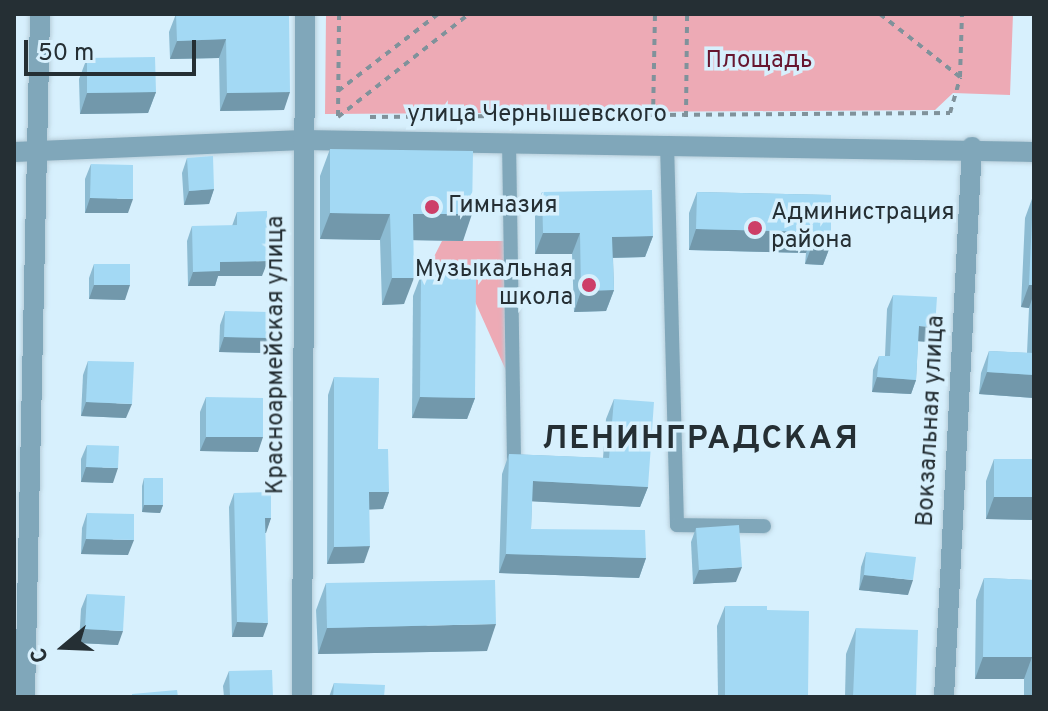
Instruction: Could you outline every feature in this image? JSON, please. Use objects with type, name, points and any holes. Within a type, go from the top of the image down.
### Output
[{"type":"street","points":[[25,697],[40,14]]},
{"type":"street","name":"Красноармейская улица","points":[[302,697],[305,14]]},
{"type":"street","name":"улица Чернышевского","points":[[14,152],[303,140],[972,147],[1034,152]]},
{"type":"street","name":"Вокзальная улица","points":[[944,697],[972,147]]},
{"type":"street","name":"улица Чернышевского","points":[[14,165],[39,153]]},
{"type":"lane","points":[[509,141],[514,466]]},
{"type":"lane","points":[[667,143],[677,525],[764,526]]},
{"type":"path","points":[[336,140],[339,14]]},
{"type":"path","points":[[338,91],[438,14]]},
{"type":"path","points":[[338,117],[469,14]]},
{"type":"path","points":[[653,117],[655,14]]},
{"type":"path","points":[[686,117],[687,14]]},
{"type":"path","points":[[880,14],[960,77]]},
{"type":"path","points":[[304,118],[939,117],[950,113],[960,77],[962,14]]},
{"type":"green space","name":"Площадь","points":[[326,14],[1013,14],[1010,95],[953,93],[935,110],[325,114]]},
{"type":"green space","points":[[442,241],[507,241],[508,375],[472,295],[416,292]]},
{"type":"building","points":[[176,14],[289,14],[290,92],[227,93],[226,39],[177,41]]},
{"type":"building","points":[[155,57],[156,92],[87,93],[87,58]]},
{"type":"building","points":[[330,149],[473,151],[472,214],[413,214],[414,278],[392,278],[390,214],[330,213]]},
{"type":"building","points":[[213,156],[214,189],[189,191],[187,158]]},
{"type":"building","points":[[91,164],[133,165],[133,199],[90,198]]},
{"type":"building","points":[[652,190],[653,236],[612,237],[614,290],[581,291],[580,233],[543,233],[542,192]]},
{"type":"building","points":[[697,192],[831,195],[831,244],[813,243],[813,232],[696,229]]},
{"type":"building","points":[[1033,196],[1034,285],[1029,285]]},
{"type":"building","points":[[267,211],[268,261],[220,262],[220,271],[193,272],[192,226],[237,225],[237,212]]},
{"type":"building","points":[[94,264],[130,264],[130,285],[94,285]]},
{"type":"building","points":[[421,275],[476,275],[475,398],[420,397]]},
{"type":"building","points":[[893,295],[937,297],[935,327],[919,326],[916,380],[877,377],[879,356],[890,356]]},
{"type":"building","points":[[225,311],[270,312],[270,338],[224,337]]},
{"type":"building","points":[[989,351],[1034,353],[1034,375],[987,372]]},
{"type":"building","points":[[88,361],[134,362],[132,404],[86,402]]},
{"type":"building","points":[[334,377],[379,378],[378,449],[388,449],[389,492],[369,492],[370,546],[334,547]]},
{"type":"building","points":[[206,397],[263,398],[263,437],[206,437]]},
{"type":"building","points":[[614,399],[654,402],[648,487],[533,481],[531,529],[645,530],[646,558],[506,554],[509,454],[609,458]]},
{"type":"building","points":[[87,445],[119,446],[118,468],[86,467]]},
{"type":"building","points":[[994,459],[1034,459],[1034,497],[994,497]]},
{"type":"building","points":[[144,478],[163,478],[163,505],[144,505]]},
{"type":"building","points":[[271,492],[271,518],[265,518],[268,623],[237,622],[234,493]]},
{"type":"building","points":[[87,513],[134,514],[134,540],[86,539]]},
{"type":"building","points":[[739,525],[742,567],[699,570],[696,528]]},
{"type":"building","points":[[866,552],[916,557],[913,580],[864,575]]},
{"type":"building","points":[[984,578],[1034,580],[1034,690],[1032,657],[983,657]]},
{"type":"building","points":[[495,580],[496,624],[327,628],[326,583]]},
{"type":"building","points":[[87,594],[125,596],[123,631],[85,629]]},
{"type":"building","points":[[725,606],[767,606],[767,610],[809,611],[808,697],[725,697]]},
{"type":"building","points":[[856,628],[918,630],[916,697],[853,697]]},
{"type":"building","points":[[272,670],[273,697],[230,697],[229,671]]},
{"type":"building","points":[[334,683],[385,685],[384,697],[333,697]]},
{"type":"building","points":[[177,690],[178,697],[132,697],[132,694]]},
{"type":"place","name":"Гимназия","points":[[432,207]]},
{"type":"place","name":"Администрация района","points":[[755,228]]},
{"type":"place","name":"Музыкальная школа","points":[[589,285]]},
{"type":"district","name":"ЛЕНИНГРАДСКАЯ","points":[[701,440]]}]
